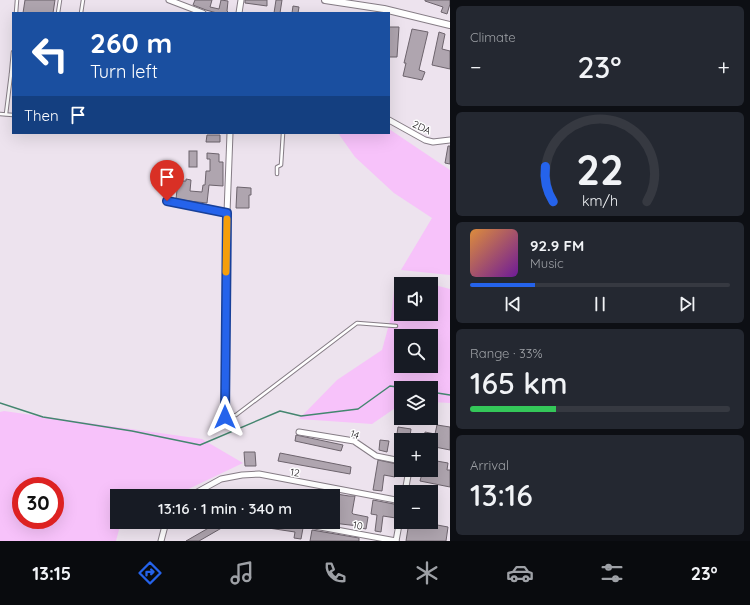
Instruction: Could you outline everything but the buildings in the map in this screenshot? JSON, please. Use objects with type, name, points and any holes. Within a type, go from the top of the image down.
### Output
[{"type":"street","points":[[169,0],[200,12]]},
{"type":"street","points":[[239,12],[241,0]]},
{"type":"street","points":[[325,0],[384,9],[450,25]]},
{"type":"street","name":"2DA","points":[[390,121],[425,140],[433,142],[450,140]]},
{"type":"street","points":[[225,417],[227,213],[230,134]]},
{"type":"street","points":[[167,201],[227,213]]},
{"type":"street","name":"14","points":[[299,432],[354,441],[376,456],[394,460]]},
{"type":"street","name":"12","points":[[203,489],[221,479],[242,475],[259,474],[338,489]]},
{"type":"street","name":"12","points":[[340,489],[394,500]]},
{"type":"street","points":[[161,541],[164,529]]},
{"type":"street","name":"10","points":[[331,529],[396,541]]},
{"type":"street","points":[[396,541],[398,529]]},
{"type":"lane","points":[[16,12],[17,0]]},
{"type":"lane","points":[[58,12],[60,0]]},
{"type":"lane","points":[[81,12],[83,0]]},
{"type":"lane","points":[[6,114],[12,74]]},
{"type":"lane","points":[[0,114],[12,115]]},
{"type":"lane","points":[[276,174],[276,167],[281,165],[283,134]]},
{"type":"lane","points":[[225,417],[236,414],[357,323],[396,326]]},
{"type":"shaded area","points":[[390,130],[450,170],[450,275],[401,270],[432,218],[394,193],[355,157],[339,134],[390,134]]},
{"type":"shaded area","points":[[438,286],[450,289],[450,403],[438,402],[438,381],[394,381],[394,409],[372,424],[299,419],[337,380],[382,350],[391,317],[394,291],[394,321],[438,321]]},
{"type":"shaded area","points":[[4,411],[202,439],[243,463],[188,489],[110,489],[110,529],[119,529],[116,541],[0,541],[0,412]]},
{"type":"waterway","points":[[0,403],[43,417],[132,431],[200,445],[280,411],[301,416],[358,409],[390,386],[394,387]]},
{"type":"waterway","points":[[438,393],[450,395]]},
{"type":"slow traffic","points":[[226,272],[227,219]]},
{"type":"route","points":[[167,201],[227,213],[225,417]]}]
